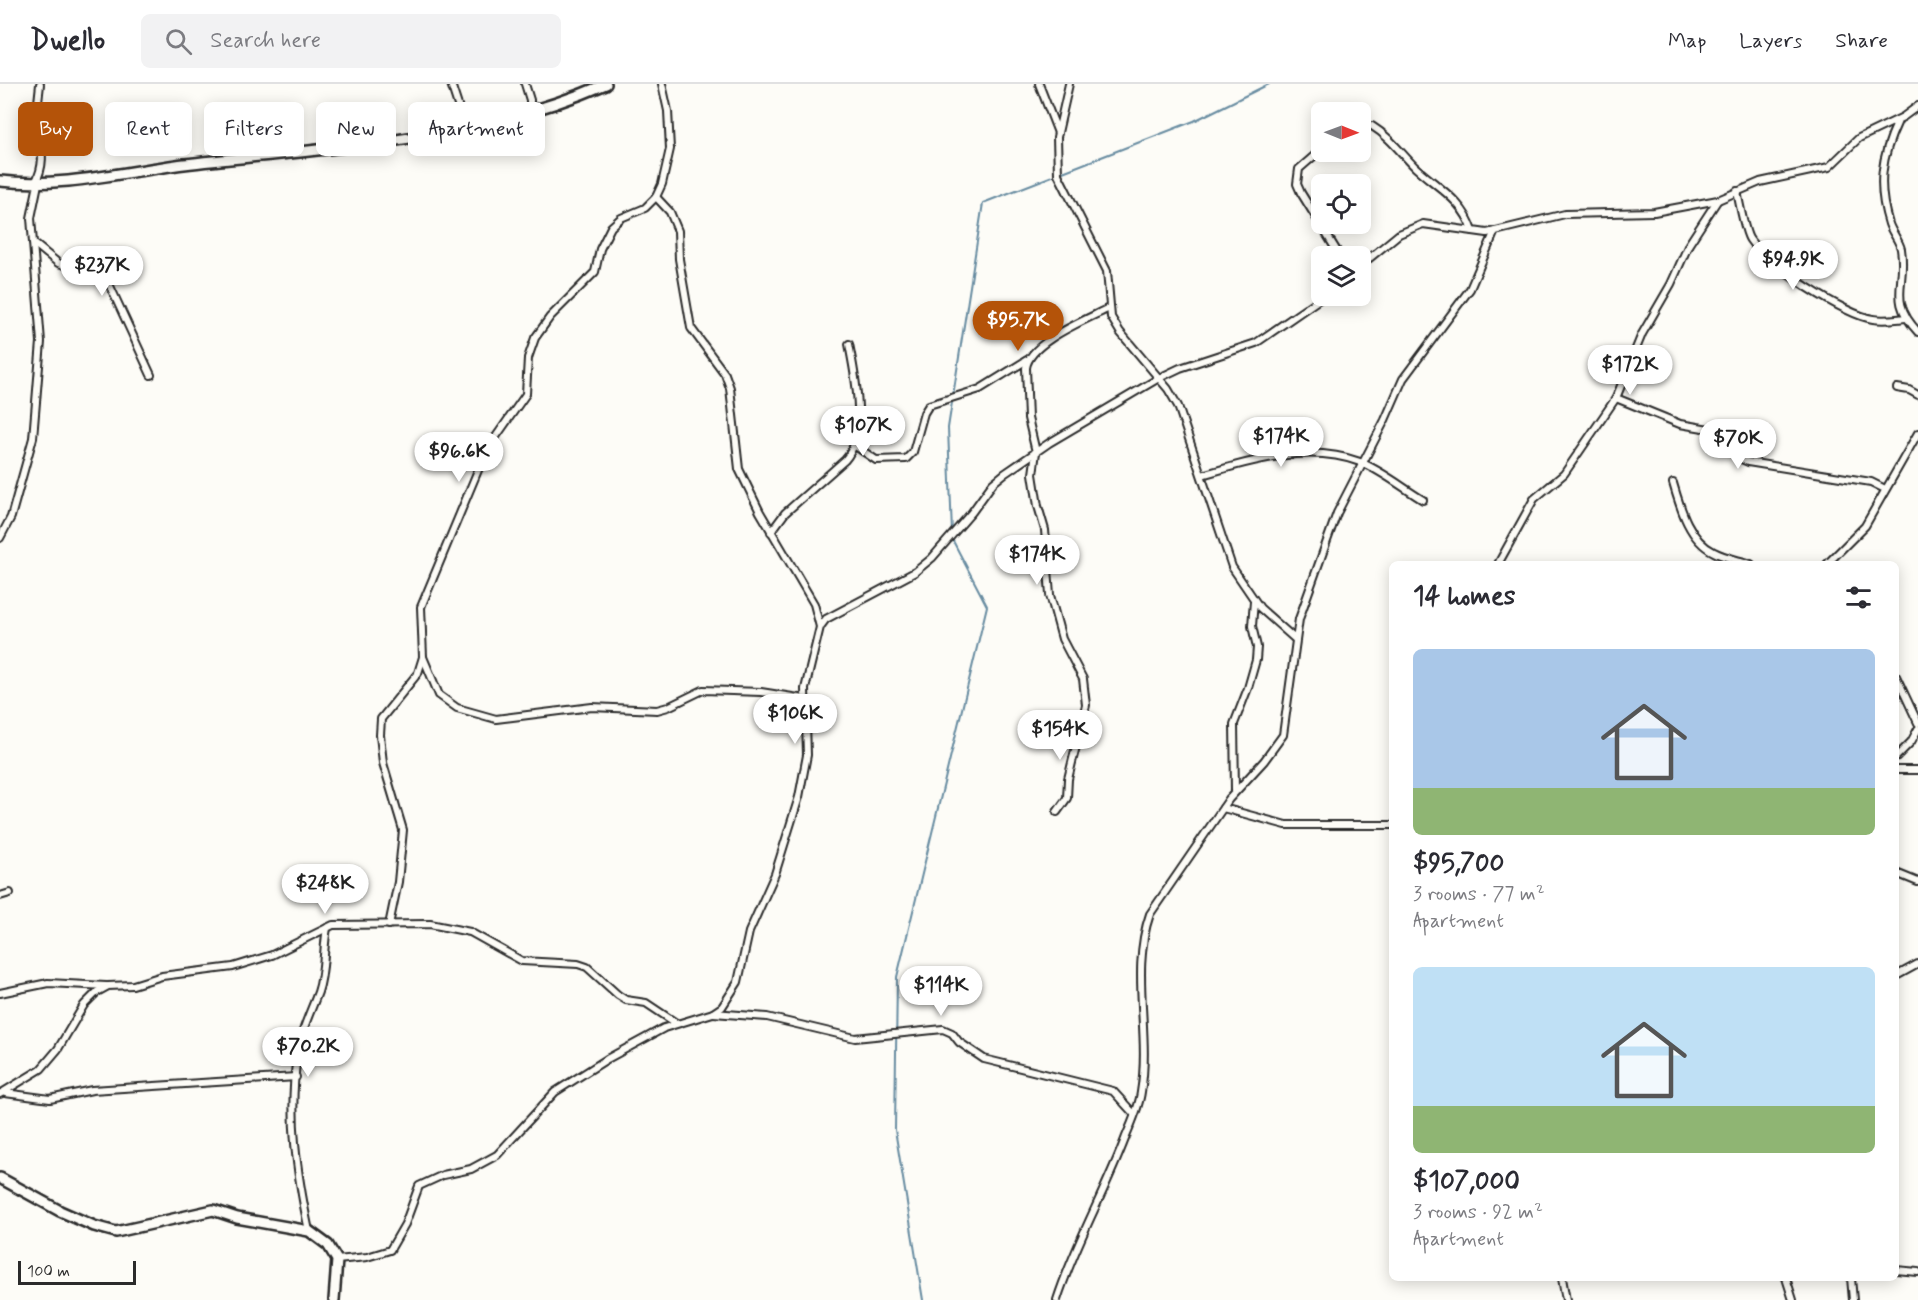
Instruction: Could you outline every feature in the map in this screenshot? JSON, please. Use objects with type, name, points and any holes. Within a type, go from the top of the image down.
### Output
[{"type":"street","points":[[0,538],[11,517],[33,438],[40,342],[32,218],[43,157],[38,120],[40,84]]},
{"type":"street","points":[[451,84],[457,102]]},
{"type":"street","points":[[525,84],[530,102]]},
{"type":"street","points":[[545,106],[606,84]]},
{"type":"street","points":[[388,925],[398,882],[403,830],[383,763],[381,719],[407,690],[418,673],[423,657],[421,607],[486,451],[526,394],[528,358],[535,338],[550,317],[595,272],[600,249],[611,227],[621,218],[645,208],[656,197],[666,171],[670,149],[668,111],[662,84]]},
{"type":"street","points":[[1039,84],[1058,133]]},
{"type":"street","points":[[1069,84],[1058,133],[1058,174],[1107,271],[1110,282],[1111,317],[1120,332],[1159,378],[1178,406],[1232,567],[1254,601],[1295,639]]},
{"type":"street","points":[[1371,257],[1399,234],[1415,226],[1431,224],[1473,231],[1495,231],[1565,214],[1654,212],[1718,200],[1776,177],[1829,167],[1859,138],[1898,120],[1918,106]]},
{"type":"street","points":[[1898,120],[1882,160],[1882,177],[1887,215],[1901,253],[1900,302],[1906,318],[1918,332]]},
{"type":"street","points":[[1371,126],[1393,141],[1418,169],[1460,204],[1473,231]]},
{"type":"street","points":[[0,182],[37,184],[80,182],[162,167],[408,138]]},
{"type":"street","points":[[1311,159],[1299,169],[1297,184],[1334,246]]},
{"type":"street","points":[[1737,191],[1749,239],[1786,272],[1831,301],[1864,317],[1874,320],[1906,318]]},
{"type":"street","points":[[656,197],[669,212],[678,231],[679,259],[691,328],[725,374],[736,429],[737,463],[771,531],[814,604],[820,627]]},
{"type":"street","points":[[1500,561],[1533,499],[1564,474],[1616,398],[1642,334],[1671,284],[1689,244],[1718,200]]},
{"type":"street","points":[[1057,1300],[1076,1245],[1116,1164],[1134,1114],[1142,1083],[1141,970],[1144,932],[1150,914],[1235,790],[1264,761],[1284,735],[1295,639],[1304,603],[1328,534],[1403,379],[1470,289],[1495,231]]},
{"type":"street","points":[[35,244],[58,263],[103,276],[110,286],[151,375]]},
{"type":"street","points":[[337,1260],[367,1257],[390,1250],[405,1224],[416,1191],[424,1182],[485,1163],[509,1144],[555,1092],[637,1041],[676,1023],[713,1013],[722,1007],[738,982],[749,932],[775,874],[799,797],[807,755],[805,699],[809,665],[820,627],[826,619],[915,572],[962,524],[993,483],[1036,452],[1159,378],[1180,368],[1256,343],[1311,305]]},
{"type":"street","points":[[854,445],[876,460],[906,459],[913,452],[924,413],[929,405],[980,389],[1027,360],[1060,334],[1109,308]]},
{"type":"street","points":[[771,531],[785,513],[845,460],[854,445],[858,393],[849,344]]},
{"type":"street","points":[[1027,360],[1028,418],[1036,452],[1034,474],[1038,506],[1045,530],[1050,595],[1062,639],[1083,679],[1086,705],[1068,779],[1067,798],[1057,813]]},
{"type":"street","points":[[1897,388],[1901,387],[1918,395]]},
{"type":"street","points":[[1616,398],[1680,424],[1715,430],[1739,458],[1748,462],[1871,482],[1885,489]]},
{"type":"street","points":[[1830,561],[1865,526],[1918,433]]},
{"type":"street","points":[[1202,475],[1272,456],[1337,455],[1362,463],[1423,500]]},
{"type":"street","points":[[1673,483],[1679,510],[1697,537],[1712,551],[1742,561]]},
{"type":"street","points":[[1235,790],[1234,724],[1248,688],[1257,652],[1252,626],[1254,601]]},
{"type":"street","points":[[423,657],[439,695],[457,708],[496,719],[592,707],[657,710],[703,690],[761,692],[805,699]]},
{"type":"street","points":[[1899,682],[1918,723]]},
{"type":"street","points":[[1899,754],[1911,742],[1918,729]]},
{"type":"street","points":[[1899,770],[1918,770]]},
{"type":"street","points":[[1223,808],[1286,825],[1389,825]]},
{"type":"street","points":[[1899,874],[1918,882]]},
{"type":"street","points":[[0,896],[10,892]]},
{"type":"street","points":[[0,993],[48,983],[133,985],[162,976],[233,967],[272,955],[342,923],[388,925],[423,923],[470,932],[522,961],[578,964],[595,973],[626,1000],[646,1003],[676,1023]]},
{"type":"street","points":[[309,1231],[299,1180],[293,1131],[297,1059],[305,1019],[318,992],[327,928]]},
{"type":"street","points":[[1899,974],[1918,964]]},
{"type":"street","points":[[2,1093],[41,1069],[58,1050],[89,998],[108,986]]},
{"type":"street","points":[[713,1013],[767,1017],[855,1038],[943,1029],[952,1033],[959,1042],[984,1059],[1113,1091],[1134,1114]]},
{"type":"street","points":[[2,1093],[50,1099],[92,1090],[297,1077]]},
{"type":"street","points":[[0,1178],[94,1226],[116,1232],[213,1210],[237,1218],[296,1226],[309,1231],[328,1245],[337,1260],[334,1300]]},
{"type":"street","points":[[1899,1270],[1918,1272]]},
{"type":"street","points":[[1563,1281],[1566,1300]]},
{"type":"street","points":[[1787,1281],[1793,1300]]},
{"type":"street","points":[[1851,1281],[1853,1300]]},
{"type":"waterway","points":[[952,533],[948,428],[983,203],[1194,121],[1269,84]]},
{"type":"waterway","points":[[923,1300],[895,1130],[897,977],[987,606],[952,539]]}]
